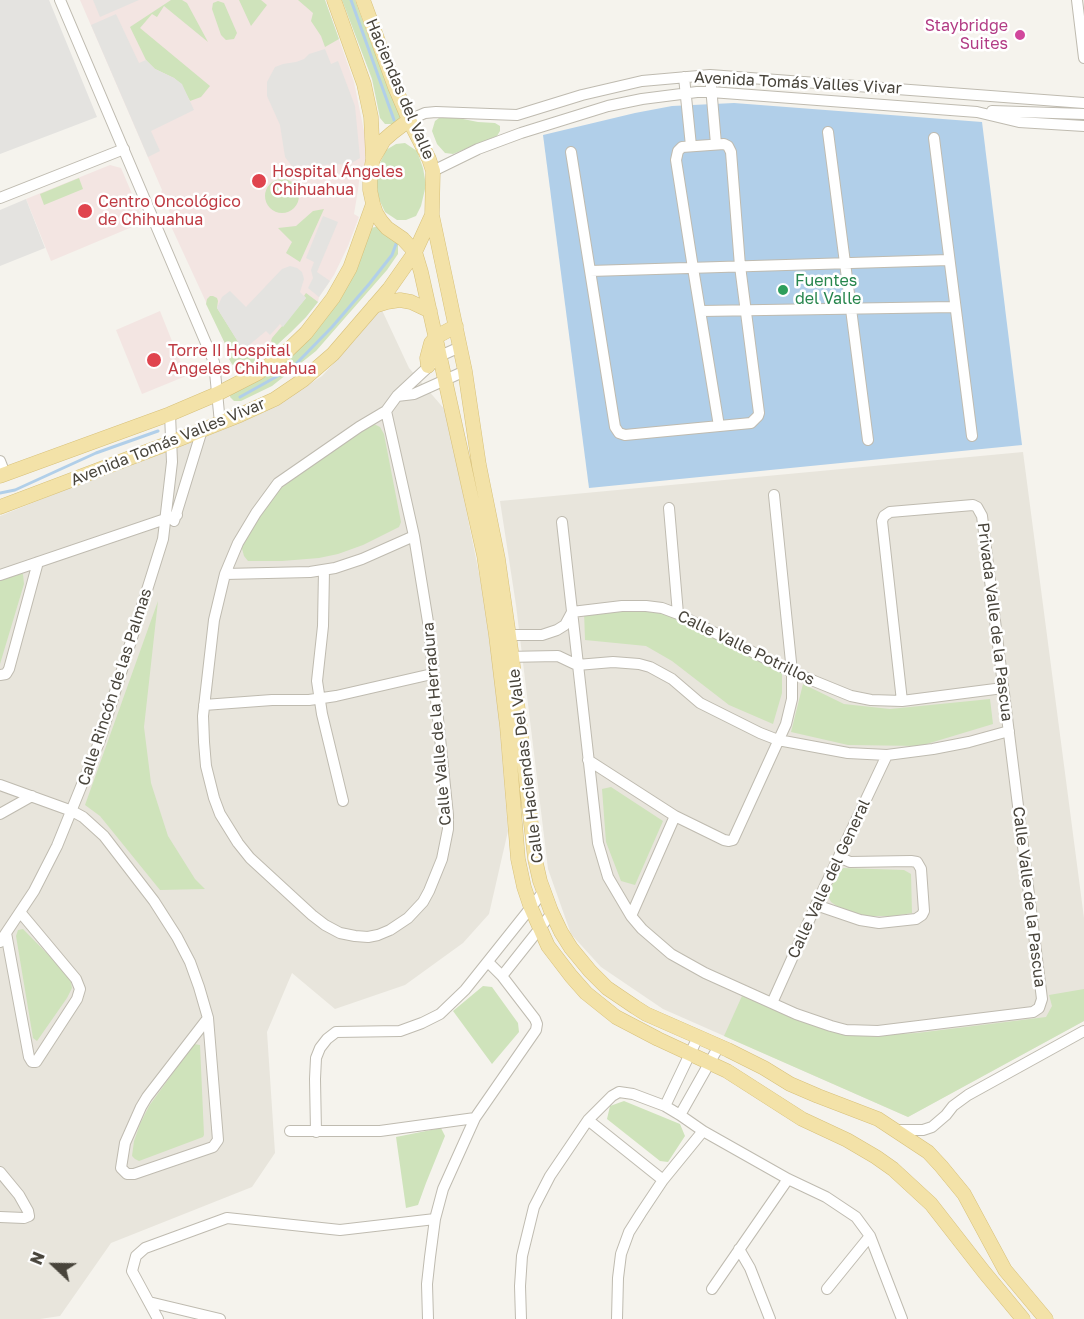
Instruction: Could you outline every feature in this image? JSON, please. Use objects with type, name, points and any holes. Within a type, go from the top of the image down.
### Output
[{"type":"main road","name":"Haciendas del Valle","points":[[334,0],[364,84],[372,117],[373,159],[369,180]]},
{"type":"main road","name":"Haciendas del Valle","points":[[363,0],[395,87],[433,171],[432,215]]},
{"type":"main road","points":[[373,159],[384,140],[409,120]]},
{"type":"main road","name":"Avenida Tomás Valles Vivar","points":[[2,475],[170,414],[217,394],[258,373],[277,360],[306,333],[322,314],[350,268],[373,204],[369,180]]},
{"type":"main road","points":[[373,204],[376,213],[387,228],[403,239],[415,252]]},
{"type":"main road","name":"Avenida Tomás Valles Vivar","points":[[0,507],[172,442],[275,399],[303,380],[333,354],[374,306],[415,252],[432,215]]},
{"type":"main road","name":"Calle Haciendas Del Valle","points":[[432,215],[465,371],[498,559],[505,657],[535,859],[544,891],[561,932],[571,948],[607,988],[646,1014],[719,1046],[764,1068],[790,1084],[878,1119],[928,1152],[964,1194],[1005,1270],[1046,1319]]},
{"type":"main road","name":"Calle Haciendas Del Valle","points":[[415,252],[422,272],[440,356],[440,383],[480,533],[503,635]]},
{"type":"main road","points":[[374,306],[400,300],[411,302],[430,311]]},
{"type":"main road","points":[[428,366],[427,358],[431,343],[436,337],[456,326]]},
{"type":"main road","name":"Calle Haciendas Del Valle","points":[[505,657],[507,726],[518,859],[524,887],[540,929],[548,946],[570,976],[598,1004],[615,1017],[727,1071],[802,1119],[876,1156],[931,1204],[1023,1319]]},
{"type":"street","points":[[60,0],[214,362],[220,423]]},
{"type":"street","points":[[1077,0],[1084,58]]},
{"type":"street","points":[[710,75],[716,144]]},
{"type":"street","name":"Avenida Tomás Valles Vivar","points":[[409,120],[424,113],[436,112],[517,115],[582,95],[642,81],[710,75],[1084,103]]},
{"type":"street","points":[[684,77],[691,146]]},
{"type":"street","name":"Avenida Tomás Valles Vivar","points":[[433,171],[478,149],[521,133],[608,106],[686,93],[711,92],[977,112],[1019,122],[1084,126]]},
{"type":"street","points":[[977,112],[1084,114]]},
{"type":"street","points":[[517,115],[521,133]]},
{"type":"street","points":[[828,132],[868,440]]},
{"type":"street","points":[[933,138],[972,436]]},
{"type":"street","points":[[571,152],[615,427],[619,433],[625,435],[720,426],[751,423],[759,413],[740,266],[731,152],[728,146],[716,144],[682,147],[678,151],[676,160],[720,426]]},
{"type":"street","points":[[0,198],[124,149]]},
{"type":"street","points":[[590,271],[949,260]]},
{"type":"street","points":[[701,311],[955,307]]},
{"type":"street","name":"Calle Valle de la Herradura","points":[[386,411],[414,536],[428,622],[448,829],[437,870],[423,902],[408,918],[390,930],[368,937],[340,933],[325,925],[301,906],[250,858],[220,814],[206,766],[204,742],[204,705],[214,620],[225,574],[238,543],[278,483],[386,411],[397,396],[428,366],[440,356],[460,347]]},
{"type":"street","points":[[428,366],[440,383]]},
{"type":"street","points":[[397,396],[414,394],[465,371]]},
{"type":"street","points":[[170,414],[171,517]]},
{"type":"street","points":[[0,575],[171,517],[188,476],[202,430]]},
{"type":"street","points":[[0,461],[2,475]]},
{"type":"street","points":[[171,473],[188,476]]},
{"type":"street","points":[[588,760],[675,816],[724,840],[733,840],[778,740],[792,699],[792,672],[774,495]]},
{"type":"street","name":"Privada Valle de la Pascua","points":[[902,701],[882,521],[884,516],[890,512],[977,507],[982,516],[1009,731]]},
{"type":"street","points":[[669,508],[678,614]]},
{"type":"street","name":"Calle Rincón de las Palmas","points":[[3,938],[45,870],[72,812],[100,740],[171,517]]},
{"type":"street","points":[[562,522],[577,665]]},
{"type":"street","points":[[225,574],[324,570],[354,562],[414,536]]},
{"type":"street","points":[[0,675],[6,674],[9,669],[38,562]]},
{"type":"street","points":[[324,570],[323,626],[317,681],[319,699],[343,801]]},
{"type":"street","name":"Calle Valle Potrillos","points":[[572,612],[622,606],[662,608],[792,672],[851,696],[871,700],[902,701],[1003,688]]},
{"type":"street","points":[[503,635],[542,635],[557,630],[565,626],[572,612]]},
{"type":"street","points":[[505,657],[558,656],[577,665],[613,662],[650,667],[672,679],[700,703],[742,725],[778,740],[848,753],[886,756],[969,742],[1009,731]]},
{"type":"street","name":"Calle Valle de la Pascua","points":[[577,665],[598,843],[608,878],[631,916],[659,944],[687,964],[796,1014],[846,1030],[879,1031],[1033,1012],[1040,1008],[1042,999],[1009,731]]},
{"type":"street","points":[[204,705],[319,699],[432,674]]},
{"type":"street","name":"Calle Valle del General","points":[[772,1003],[886,756]]},
{"type":"street","points":[[0,784],[83,817],[104,836],[154,900],[190,962],[208,1018],[217,1143],[213,1147],[134,1174],[127,1174],[121,1163],[125,1143],[141,1107],[208,1018]]},
{"type":"street","points":[[0,814],[32,796]]},
{"type":"street","points":[[631,916],[675,816]]},
{"type":"street","points":[[816,905],[860,920],[879,923],[916,919],[924,911],[921,869],[917,862],[850,862],[839,857]]},
{"type":"street","points":[[316,1132],[316,1058],[327,1038],[336,1032],[400,1031],[440,1014],[465,990],[544,891]]},
{"type":"street","points":[[3,938],[29,1057],[32,1062],[36,1062],[77,999],[80,989],[76,979],[20,912]]},
{"type":"street","points":[[502,976],[552,913]]},
{"type":"street","points":[[428,1319],[427,1284],[435,1219],[443,1189],[475,1118],[536,1030],[535,1019],[502,976],[488,962]]},
{"type":"street","points":[[896,1130],[923,1130],[932,1127],[968,1095],[1084,1031]]},
{"type":"street","points":[[665,1106],[698,1037]]},
{"type":"street","points":[[680,1115],[719,1046]]},
{"type":"street","points":[[521,1319],[522,1256],[534,1207],[550,1176],[588,1120],[619,1092],[633,1094],[665,1106],[703,1131],[788,1179],[826,1197],[856,1217],[870,1236],[902,1319]]},
{"type":"street","points":[[290,1131],[380,1131],[475,1118]]},
{"type":"street","points":[[588,1120],[663,1180]]},
{"type":"street","points":[[617,1319],[621,1254],[629,1232],[663,1180],[703,1131]]},
{"type":"street","points":[[0,1172],[19,1195],[29,1216],[0,1218]]},
{"type":"street","points":[[712,1289],[788,1179]]},
{"type":"street","points":[[158,1319],[132,1271],[136,1256],[145,1248],[227,1218],[340,1230],[435,1219]]},
{"type":"street","points":[[827,1289],[870,1236]]},
{"type":"street","points":[[739,1249],[750,1268],[770,1319]]},
{"type":"street","points":[[149,1302],[220,1319]]},
{"type":"shaded area","points":[[0,0],[49,0],[97,117],[0,154]]},
{"type":"shaded area","name":"Hospital Ángeles Chihuahua","points":[[80,0],[325,0],[354,82],[365,136],[366,171],[360,173],[354,214],[359,217],[348,246],[318,302],[291,332],[247,367],[235,367],[229,359],[230,354],[170,224],[174,222],[161,193],[162,190]]},
{"type":"shaded area","points":[[93,0],[139,0],[100,17]]},
{"type":"shaded area","points":[[116,14],[139,63],[146,60],[155,69],[182,84],[194,110],[151,131],[160,151],[148,157],[91,25]]},
{"type":"shaded area","points":[[325,49],[331,64],[338,61],[355,106],[360,158],[350,164],[292,166],[285,157],[280,125],[267,96],[267,82],[275,67],[296,62],[309,54]]},
{"type":"shaded area","name":"Centro Oncológico de Chihuahua","points":[[110,165],[121,168],[144,222],[51,261],[26,199]]},
{"type":"shaded area","points":[[26,199],[45,248],[0,266],[0,210]]},
{"type":"shaded area","points":[[323,216],[338,222],[317,272],[330,281],[319,297],[308,288],[313,278],[311,270],[314,262],[306,258]]},
{"type":"shaded area","points":[[290,266],[302,272],[304,279],[300,292],[306,298],[283,327],[280,324],[270,335],[266,331],[243,350],[217,308],[222,297],[230,291],[246,307],[282,269]]},
{"type":"shaded area","points":[[381,308],[409,368],[446,411],[493,642],[508,831],[489,914],[463,943],[405,985],[335,1009],[292,973],[267,1032],[275,1153],[252,1187],[111,1243],[60,1316],[40,1319],[0,1319],[0,516],[280,403],[322,376]]},
{"type":"shaded area","name":"Torre II Hospital Angeles Chihuahua","points":[[160,311],[186,376],[142,394],[116,330]]},
{"type":"shaded area","points":[[1023,452],[1084,918],[1084,1021],[908,1117],[663,1009],[601,967],[571,934],[548,869],[516,605],[500,501]]},
{"type":"green space","points":[[171,0],[182,0],[187,3],[208,42],[164,6],[157,17],[152,14],[140,28],[210,86],[201,97],[190,101],[181,84],[155,69],[146,60],[130,27]]},
{"type":"green space","points":[[239,0],[261,0],[267,5],[251,26]]},
{"type":"green space","points":[[298,0],[325,0],[339,39],[325,47],[311,21],[313,13]]},
{"type":"green space","points":[[342,0],[355,0],[399,106],[402,116],[395,124],[385,124],[380,118],[372,79]]},
{"type":"green space","points":[[218,1],[224,3],[237,33],[234,39],[226,40],[221,35],[212,9],[213,3]]},
{"type":"green space","points":[[443,115],[495,123],[500,126],[500,131],[497,136],[453,154],[445,153],[437,144],[432,131],[435,121]]},
{"type":"green space","points":[[405,143],[417,151],[426,185],[416,216],[406,220],[397,220],[385,212],[378,197],[376,177],[386,150],[396,144]]},
{"type":"green space","points":[[79,178],[83,189],[44,205],[40,194]]},
{"type":"green space","points":[[282,179],[294,184],[299,196],[294,208],[282,213],[270,208],[265,196],[270,184]]},
{"type":"green space","points":[[324,209],[300,262],[286,253],[292,242],[278,228],[296,226],[313,211]]},
{"type":"green space","points":[[379,226],[398,244],[398,254],[387,270],[316,351],[272,386],[241,401],[234,401],[230,397],[231,391],[308,334],[371,228]]},
{"type":"green space","points":[[306,293],[318,302],[291,332],[277,345],[274,345],[272,338],[306,298],[304,296]]},
{"type":"green space","points":[[210,296],[217,298],[217,308],[244,351],[247,354],[259,349],[262,357],[247,367],[235,367],[232,364],[229,359],[230,354],[206,304]]},
{"type":"green space","points":[[374,424],[380,427],[384,434],[401,522],[399,527],[363,545],[338,554],[282,561],[248,561],[241,545],[251,527],[280,489],[342,443]]},
{"type":"green space","points":[[18,572],[23,574],[24,584],[0,664],[0,579]]},
{"type":"green space","points":[[158,601],[144,727],[151,783],[168,836],[195,879],[205,889],[160,890],[100,816],[85,805]]},
{"type":"green space","points":[[642,607],[674,615],[782,672],[782,693],[773,724],[729,705],[672,661],[646,646],[585,640],[584,611]]},
{"type":"green space","points":[[803,684],[844,704],[890,709],[990,699],[993,724],[920,746],[848,745],[791,732]]},
{"type":"green space","points":[[611,787],[663,821],[635,885],[621,881],[606,842],[602,789]]},
{"type":"green space","points":[[843,868],[904,870],[911,874],[912,913],[867,916],[841,909],[831,902],[828,896],[835,878]]},
{"type":"green space","points":[[23,929],[70,977],[72,988],[37,1041],[33,1038],[16,936],[18,930]]},
{"type":"green space","points":[[483,986],[492,987],[518,1023],[519,1032],[492,1064],[453,1011]]},
{"type":"green space","points":[[1084,989],[1084,1021],[908,1117],[724,1036],[742,996],[821,1027],[863,1036],[917,1033],[1046,1017],[1052,1006],[1049,995]]},
{"type":"green space","points":[[194,1044],[200,1045],[204,1135],[139,1161],[132,1156],[140,1124],[149,1106]]},
{"type":"green space","points":[[624,1101],[680,1124],[685,1136],[668,1162],[660,1161],[607,1119],[610,1106]]},
{"type":"green space","points":[[441,1128],[445,1136],[418,1205],[406,1208],[396,1137]]},
{"type":"water","name":"Fuentes del Valle","points":[[734,103],[982,122],[1022,445],[589,488],[543,135],[672,106]]},
{"type":"waterway","points":[[351,0],[394,120]]},
{"type":"waterway","points":[[240,397],[292,368],[370,283],[392,255],[396,244]]},
{"type":"waterway","points":[[0,493],[15,490],[96,453],[158,431]]},
{"type":"place","name":"Staybridge Suites","points":[[1020,35]]},
{"type":"place","name":"Hospital Ángeles Chihuahua","points":[[259,181]]},
{"type":"place","name":"Centro Oncológico de Chihuahua","points":[[85,211]]},
{"type":"place","name":"Fuentes del Valle","points":[[783,290]]},
{"type":"place","name":"Torre II Hospital Angeles Chihuahua","points":[[154,360]]}]
